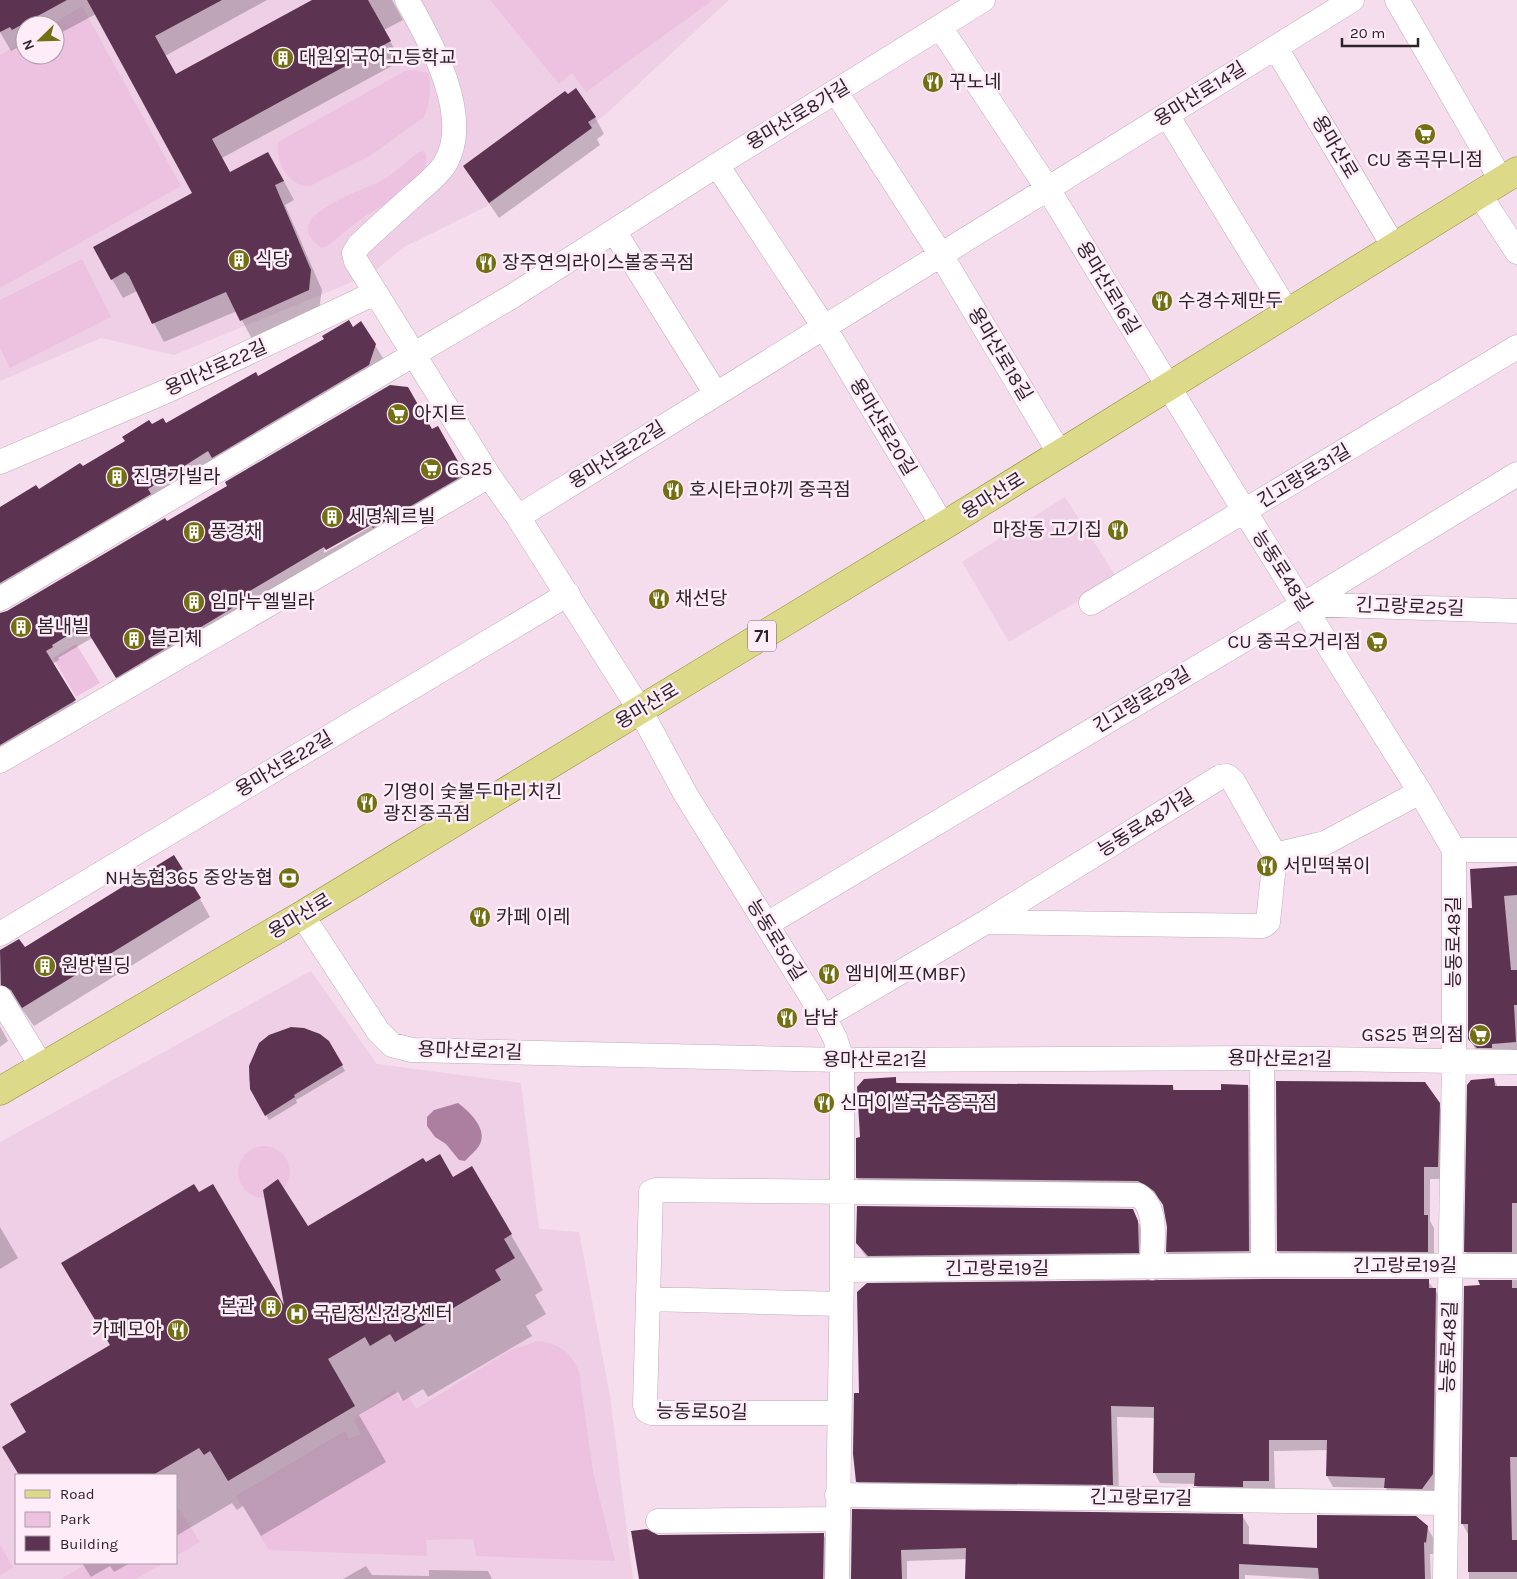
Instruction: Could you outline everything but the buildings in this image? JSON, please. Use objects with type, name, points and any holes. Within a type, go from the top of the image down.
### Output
[{"type":"main road","name":"용마산로","points":[[0,1091],[302,915],[943,526],[1499,182]]},
{"type":"street","points":[[407,0],[433,49],[445,80],[453,112],[454,132],[450,154],[438,174],[356,248],[354,253],[356,261],[489,476],[568,594],[640,710]]},
{"type":"street","name":"용마산로8가길","points":[[415,355],[983,0]]},
{"type":"street","name":"용마산로14길","points":[[1048,188],[1352,0]]},
{"type":"street","points":[[1397,0],[1499,182],[1517,252]]},
{"type":"street","name":"용마산로16길","points":[[940,27],[1048,188],[1168,387]]},
{"type":"street","name":"용마산로","points":[[1276,48],[1394,247]]},
{"type":"street","name":"용마산로18길","points":[[836,92],[941,255],[1060,454]]},
{"type":"street","points":[[1167,115],[1288,312]]},
{"type":"street","name":"용마산로20길","points":[[717,165],[824,327],[943,526]]},
{"type":"street","points":[[614,231],[716,394],[1048,188]]},
{"type":"street","name":"용마산로22길","points":[[0,462],[175,387],[375,293]]},
{"type":"street","name":"긴고랑로31길","points":[[1091,604],[1517,347]]},
{"type":"street","points":[[0,599],[415,355]]},
{"type":"street","name":"능동로48길","points":[[1168,387],[1304,604],[1454,850],[1454,1062],[1445,1579]]},
{"type":"street","name":"용마산로22길","points":[[518,517],[716,394]]},
{"type":"street","name":"긴고랑로29길","points":[[766,924],[1304,604],[1517,474]]},
{"type":"street","points":[[0,761],[489,476]]},
{"type":"street","name":"용마산로22길","points":[[0,934],[568,594]]},
{"type":"street","name":"긴고랑로25길","points":[[1304,604],[1517,611]]},
{"type":"street","name":"능동로50길","points":[[640,710],[686,795],[824,1017],[835,1038],[842,1060],[842,1270],[838,1413],[837,1579]]},
{"type":"street","name":"능동로48가길","points":[[824,1017],[986,922],[1223,776],[1233,781],[1275,855]]},
{"type":"street","points":[[986,922],[1263,926],[1268,922],[1275,855],[1326,843],[1420,792]]},
{"type":"street","points":[[1454,850],[1517,850]]},
{"type":"street","name":"용마산로21길","points":[[302,915],[378,1031],[384,1039],[401,1048],[566,1055],[842,1060],[1262,1058],[1517,1062]]},
{"type":"street","points":[[0,998],[42,1067]]},
{"type":"street","points":[[1262,1058],[1263,1265]]},
{"type":"street","name":"능동로50길","points":[[838,1413],[649,1412],[645,1406],[649,1198],[652,1192],[842,1190],[1138,1195],[1145,1199],[1151,1209],[1152,1268]]},
{"type":"street","name":"긴고랑로19길","points":[[842,1270],[1152,1268],[1263,1265],[1517,1266]]},
{"type":"street","points":[[648,1299],[840,1304]]},
{"type":"street","name":"긴고랑로17길","points":[[838,1495],[1445,1503]]},
{"type":"street","points":[[658,1521],[837,1519]]},
{"type":"shaded area","points":[[0,0],[729,0],[606,114],[487,206],[404,247],[377,269],[352,282],[174,355],[101,338],[0,381]]},
{"type":"shaded area","points":[[1065,497],[1117,578],[1009,642],[962,562]]},
{"type":"shaded area","name":"국립정신건강센터","points":[[311,971],[377,1064],[521,1083],[539,1229],[579,1232],[610,1396],[633,1579],[0,1579],[0,1142]]},
{"type":"shaded area","points":[[458,1103],[473,1116],[482,1134],[479,1146],[465,1161],[459,1160],[446,1144],[435,1137],[427,1126],[427,1117],[434,1110]]},
{"type":"green space","points":[[490,0],[713,0],[586,92],[572,73],[559,84]]},
{"type":"green space","points":[[82,6],[181,186],[0,288],[0,55],[15,46],[15,65],[65,65],[65,16]]},
{"type":"green space","points":[[413,70],[428,73],[429,77],[429,103],[423,118],[368,157],[310,186],[296,183],[290,178],[281,165],[278,142],[405,71]]},
{"type":"green space","points":[[422,151],[426,153],[426,165],[422,175],[405,192],[364,217],[327,246],[322,248],[310,237],[308,226],[315,216],[327,206],[383,180]]},
{"type":"green space","points":[[82,259],[111,317],[10,368],[0,348],[0,300]]},
{"type":"green space","points":[[76,644],[100,683],[76,697],[53,658]]},
{"type":"green space","points":[[259,1146],[269,1146],[278,1150],[286,1158],[290,1172],[286,1186],[278,1194],[269,1198],[259,1198],[250,1194],[242,1186],[238,1177],[238,1167],[242,1158],[250,1150]]},
{"type":"green space","points":[[538,1341],[553,1344],[564,1350],[572,1359],[579,1372],[593,1472],[615,1561],[476,1556],[473,1539],[426,1540],[427,1556],[269,1550],[236,1496],[345,1431],[349,1439],[361,1434],[354,1420],[395,1389],[400,1400],[409,1397],[416,1409],[511,1350]]},
{"type":"green space","points":[[178,1508],[200,1542],[178,1555]]},
{"type":"green space","points":[[0,1544],[13,1568],[0,1575]]},
{"type":"green space","points":[[86,1564],[162,1564],[136,1579],[61,1579]]},
{"type":"place","name":"대원외국어고등학교","points":[[283,58]]},
{"type":"place","name":"꾸노네","points":[[933,82]]},
{"type":"place","name":"CU 중곡무니점","points":[[1425,134]]},
{"type":"place","name":"식당","points":[[239,260]]},
{"type":"place","name":"장주연의라이스볼중곡점","points":[[486,263]]},
{"type":"place","name":"수경수제만두","points":[[1162,301]]},
{"type":"place","name":"아지트","points":[[398,414]]},
{"type":"place","name":"GS25","points":[[431,469]]},
{"type":"place","name":"진명가빌라","points":[[117,477]]},
{"type":"place","name":"호시타코야끼 중곡점","points":[[673,490]]},
{"type":"place","name":"세명쉐르빌","points":[[332,517]]},
{"type":"place","name":"마장동 고기집","points":[[1118,530]]},
{"type":"place","name":"풍경채","points":[[194,532]]},
{"type":"place","name":"채선당","points":[[659,599]]},
{"type":"place","name":"임마누엘빌라","points":[[194,602]]},
{"type":"place","name":"봄내빌","points":[[21,627]]},
{"type":"place","name":"블리체","points":[[134,639]]},
{"type":"place","name":"CU 중곡오거리점","points":[[1377,642]]},
{"type":"place","name":"기영이 숯불두마리치킨 광진중곡점","points":[[367,803]]},
{"type":"place","name":"서민떡볶이","points":[[1267,866]]},
{"type":"place","name":"NH농협365 중앙농협","points":[[289,878]]},
{"type":"place","name":"카페 이레","points":[[480,917]]},
{"type":"place","name":"원방빌딩","points":[[45,966]]},
{"type":"place","name":"엠비에프(MBF)","points":[[829,974]]},
{"type":"place","name":"냠냠","points":[[787,1018]]},
{"type":"place","name":"GS25 편의점","points":[[1480,1035]]},
{"type":"place","name":"신머이쌀국수중곡점","points":[[824,1103]]},
{"type":"place","name":"본관","points":[[271,1307]]},
{"type":"place","name":"국립정신건강센터","points":[[297,1314]]},
{"type":"place","name":"카페모아","points":[[178,1330]]}]
